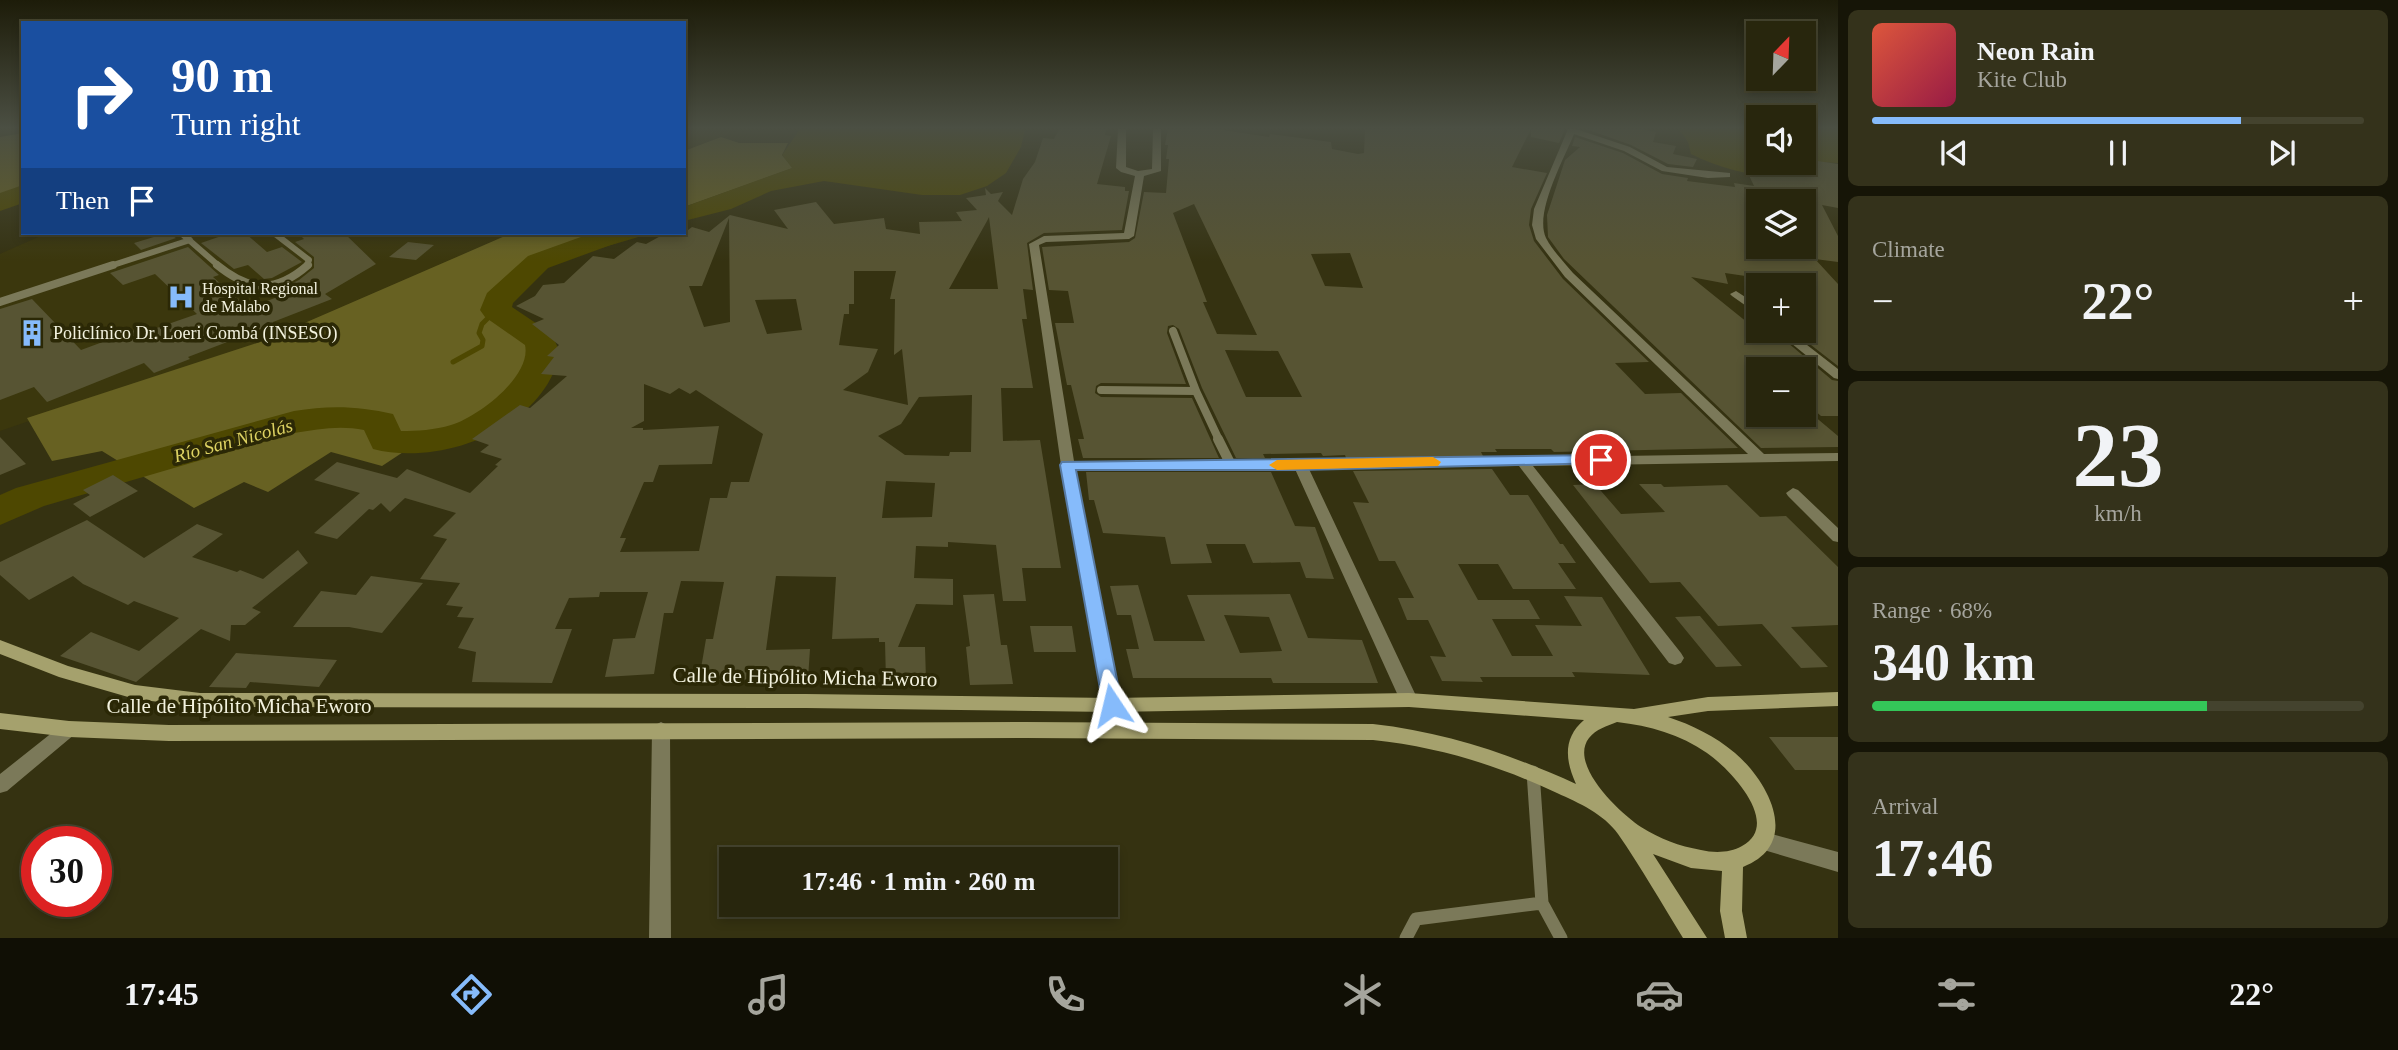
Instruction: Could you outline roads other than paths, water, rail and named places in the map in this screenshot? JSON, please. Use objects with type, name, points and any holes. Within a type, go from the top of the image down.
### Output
[{"type":"main road","name":"Calle de Hipólito Micha Eworo","points":[[0,647],[65,672],[135,692],[200,700],[750,700],[1112,705],[1409,700],[1625,715]]},
{"type":"main road","points":[[1625,715],[1660,721],[1691,733],[1735,765],[1752,785],[1763,805],[1767,828],[1764,841],[1754,853],[1732,861],[1698,860],[1659,847],[1622,825],[1599,804],[1582,778],[1575,753],[1576,743],[1587,726],[1595,721],[1625,715],[1669,708],[1720,703],[1838,699]]},
{"type":"main road","name":"Calle de Hipólito Micha Eworo","points":[[0,721],[69,729],[169,733],[661,730],[1373,732],[1413,735],[1506,760],[1599,804]]},
{"type":"main road","points":[[1622,825],[1696,938]]},
{"type":"main road","points":[[1732,861],[1731,911],[1736,938]]},
{"type":"street","points":[[1112,705],[1068,465],[1034,244],[1044,239],[1129,236],[1140,173],[1132,173]]},
{"type":"street","points":[[1554,173],[1539,209],[1541,239],[1569,275],[1760,458]]},
{"type":"street","points":[[1692,173],[1727,175]]},
{"type":"street","points":[[1736,294],[1746,302]]},
{"type":"street","points":[[1797,343],[1838,375]]},
{"type":"street","points":[[1068,465],[1300,465],[1838,457]]},
{"type":"street","points":[[1522,461],[1675,658]]},
{"type":"street","points":[[1300,465],[1409,700]]},
{"type":"street","points":[[1793,493],[1838,537]]},
{"type":"street","points":[[0,785],[69,729]]},
{"type":"street","points":[[660,938],[661,730]]},
{"type":"street","points":[[1764,841],[1838,862]]},
{"type":"lane","points":[[184,235],[243,284],[258,285],[298,273],[309,264],[309,260],[277,235]]},
{"type":"lane","points":[[0,302],[190,240]]},
{"type":"lane","points":[[1173,331],[1196,391],[1231,465]]},
{"type":"lane","points":[[1101,390],[1196,391]]},
{"type":"lane","points":[[1533,772],[1542,903],[1561,938]]},
{"type":"lane","points":[[1406,938],[1416,919],[1542,903]]},
{"type":"waterway","points":[[0,203],[21,194]]},
{"type":"waterway","name":"Río San Nicolás","points":[[0,511],[30,497],[294,422],[337,417],[380,422],[386,441],[395,442],[417,442],[472,430],[495,416],[521,392],[540,366],[543,353],[540,341],[496,310],[498,300],[538,262],[612,235]]},
{"type":"waterway","points":[[453,362],[482,346],[483,340],[479,333],[482,324],[496,310]]},
{"type":"place","name":"Hospital Regional de Malabo","points":[[181,297]]},
{"type":"place","name":"Policlínico Dr. Loeri Combá (INSESO)","points":[[32,333]]}]
